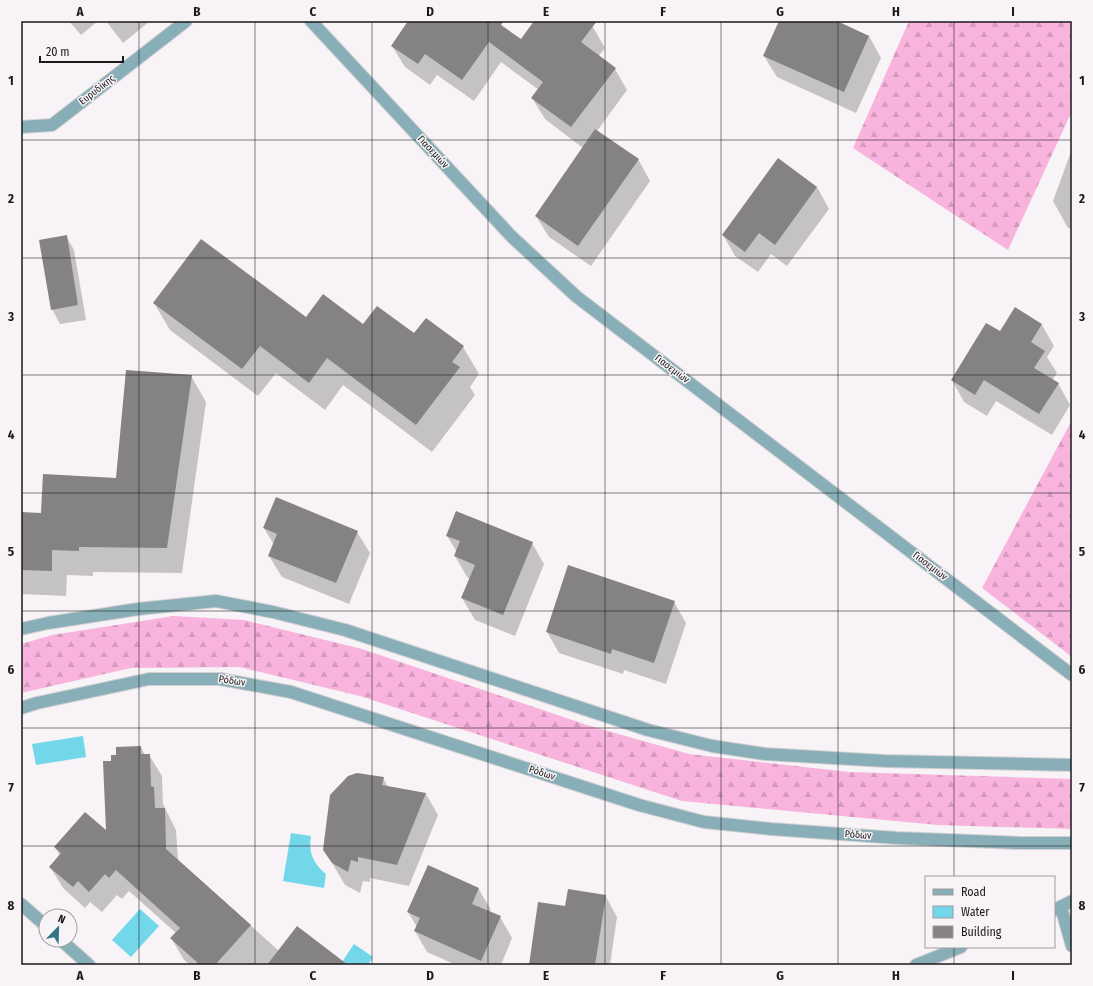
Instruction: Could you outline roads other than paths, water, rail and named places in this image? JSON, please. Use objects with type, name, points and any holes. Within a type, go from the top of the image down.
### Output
[{"type":"street","name":"Ευρυδίκης","points":[[21,128],[52,125],[186,21]]},
{"type":"street","name":"Γιασεμιών","points":[[311,21],[512,237],[578,297],[1072,675]]},
{"type":"street","points":[[21,629],[48,623],[138,609],[216,601],[273,612],[346,630],[648,730],[712,746],[765,754],[885,761],[1072,765]]},
{"type":"street","name":"Ρόδων","points":[[21,708],[37,703],[149,679],[220,679],[291,692],[631,802],[704,822],[771,829],[897,838],[1021,843],[1072,842]]},
{"type":"street","points":[[1072,901],[1057,908],[1072,946]]},
{"type":"street","points":[[21,904],[38,919]]},
{"type":"street","points":[[70,948],[89,965]]},
{"type":"street","points":[[916,965],[958,948]]},
{"type":"water","points":[[83,736],[86,757],[36,765],[32,744]]},
{"type":"water","points":[[291,833],[311,836],[310,847],[312,857],[326,874],[324,888],[283,881]]},
{"type":"water","points":[[140,909],[159,926],[131,957],[112,940]]},
{"type":"water","points":[[354,944],[373,957],[368,965],[340,965]]}]
